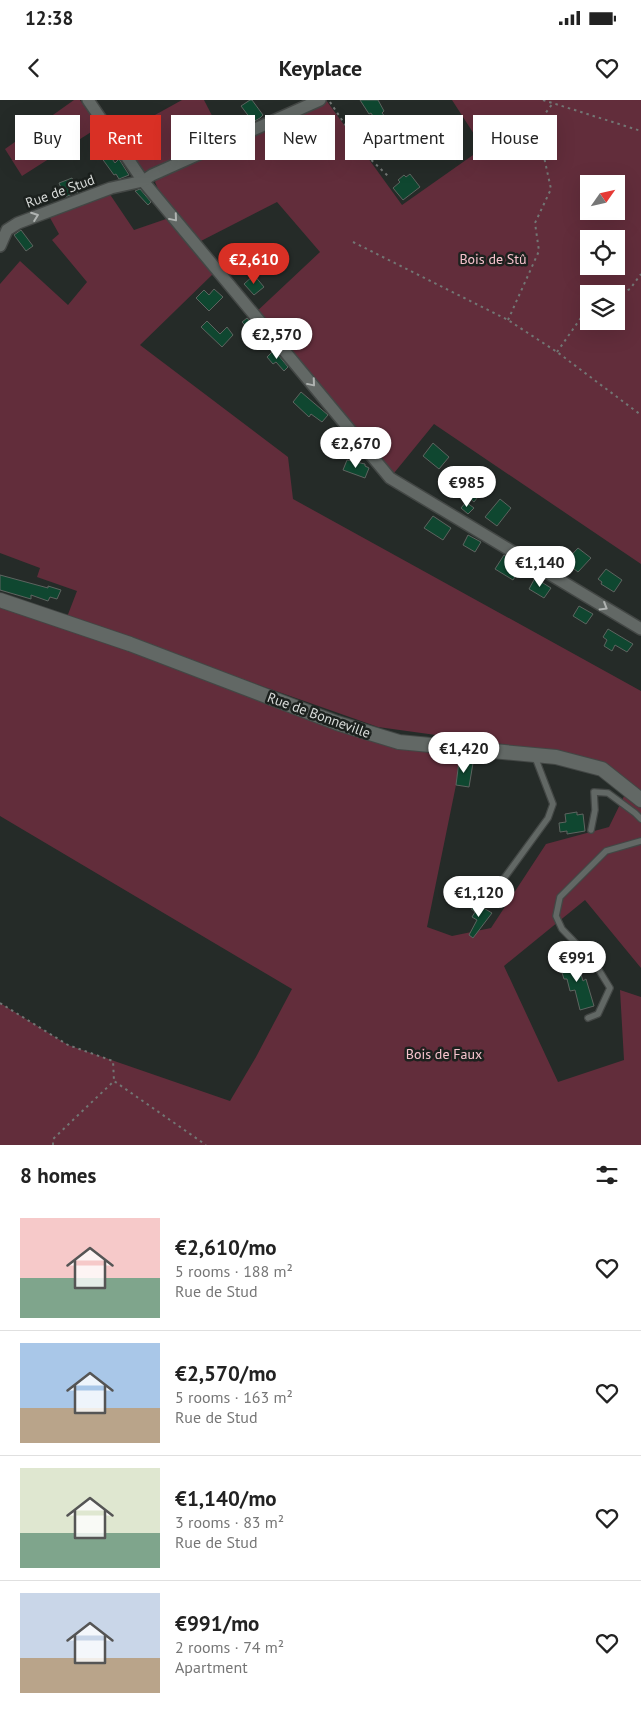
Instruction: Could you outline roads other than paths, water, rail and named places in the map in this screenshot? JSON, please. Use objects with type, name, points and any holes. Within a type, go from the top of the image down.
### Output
[{"type":"street","points":[[88,100],[143,181],[390,478],[641,629]]},
{"type":"street","name":"Rue de Stud","points":[[0,246],[7,230],[18,223],[111,188],[143,181],[152,175],[320,100]]},
{"type":"street","name":"Rue de Bonneville","points":[[0,600],[130,644],[337,723],[399,742],[556,757],[602,769],[641,800]]},
{"type":"lane","points":[[486,903],[548,818],[553,804],[535,755]]},
{"type":"lane","points":[[591,830],[595,810],[594,792],[608,793],[641,819]]},
{"type":"lane","points":[[588,1018],[598,1014],[610,988],[594,962],[562,929],[556,916],[560,897],[606,851],[641,841]]},
{"type":"park label","name":"Bois de Stû","points":[[493,259]]},
{"type":"park label","name":"Bois de Faux","points":[[444,1054]]}]
